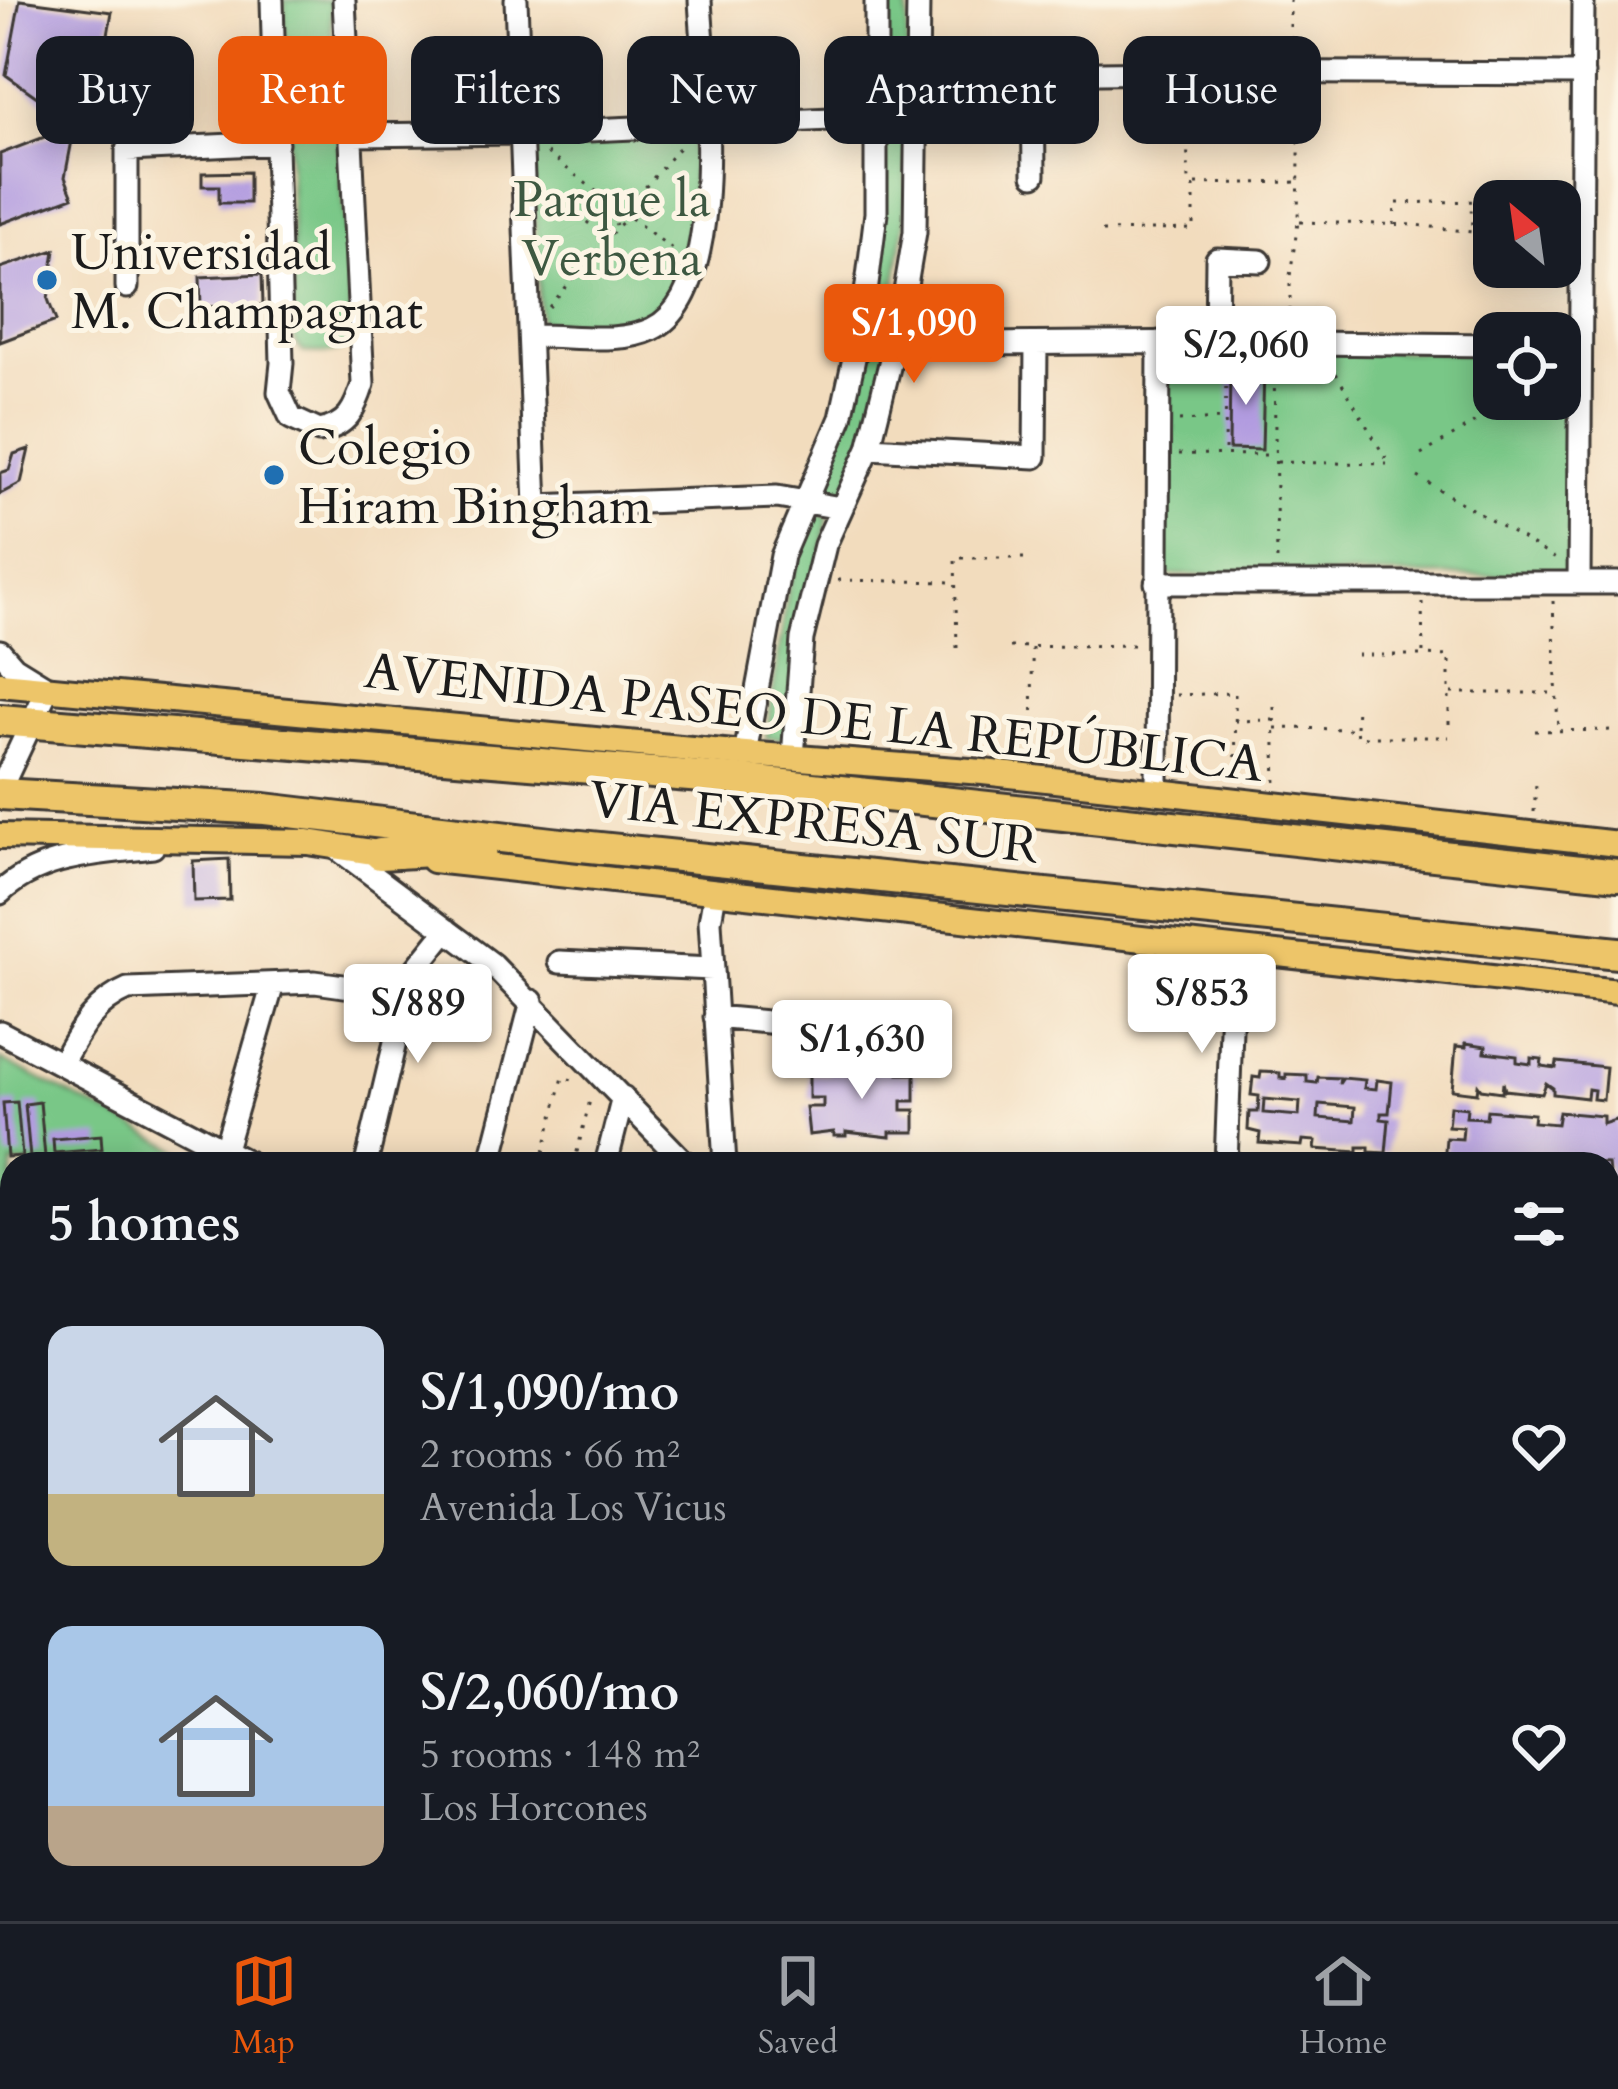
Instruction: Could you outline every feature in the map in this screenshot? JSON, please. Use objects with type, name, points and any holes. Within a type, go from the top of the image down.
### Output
[{"type":"highway","name":"VIA EXPRESA SUR","points":[[0,720],[739,781],[1618,875]]},
{"type":"highway","name":"VIA EXPRESA SUR","points":[[0,792],[265,809],[1618,953]]},
{"type":"highway","points":[[380,854],[552,843]]},
{"type":"main road","name":"AVENIDA PASEO DE LA REPÚBLICA","points":[[0,684],[1033,778],[1618,844]]},
{"type":"main road","points":[[0,836],[308,842],[715,893],[1618,992]]},
{"type":"street","points":[[272,0],[274,36]]},
{"type":"street","points":[[344,0],[346,36]]},
{"type":"street","points":[[516,0],[520,36]]},
{"type":"street","points":[[700,0],[702,36]]},
{"type":"street","points":[[875,36],[876,0]]},
{"type":"street","points":[[918,0],[918,36]]},
{"type":"street","points":[[1574,312],[1582,199],[1583,0]]},
{"type":"street","points":[[1321,73],[1583,74]]},
{"type":"street","points":[[127,287],[127,150],[256,144]]},
{"type":"street","points":[[278,144],[279,392],[291,418],[319,431],[347,419],[355,410],[363,383],[353,144]]},
{"type":"street","points":[[530,144],[537,326],[536,506],[777,497],[841,508]]},
{"type":"street","points":[[537,326],[632,334],[670,316],[684,297],[700,248],[707,144]]},
{"type":"street","points":[[745,754],[782,556],[841,418],[863,317],[876,213],[875,144]]},
{"type":"street","points":[[793,758],[802,639],[825,545],[869,448],[899,326],[915,232],[916,144]]},
{"type":"street","points":[[1034,144],[1034,175]]},
{"type":"street","points":[[1221,349],[1217,260],[1260,261]]},
{"type":"street","points":[[863,317],[983,344],[1159,342],[1221,349],[1290,343],[1473,345]]},
{"type":"street","points":[[1157,793],[1159,342]]},
{"type":"street","points":[[869,448],[1035,457],[1036,344]]},
{"type":"street","points":[[1573,420],[1579,583]]},
{"type":"street","points":[[1156,583],[1618,583]]},
{"type":"street","points":[[0,651],[14,667],[48,688],[0,792]]},
{"type":"street","points":[[2,891],[29,871],[67,858],[195,842]]},
{"type":"street","points":[[334,847],[492,964],[532,1001],[589,1076],[623,1097],[675,1152]]},
{"type":"street","points":[[715,893],[710,921],[724,1152]]},
{"type":"street","points":[[369,1152],[417,963],[447,930]]},
{"type":"street","points":[[1226,1152],[1234,950]]},
{"type":"street","points":[[559,962],[712,969]]},
{"type":"street","points":[[61,1064],[99,1005],[128,989],[332,983],[403,1005]]},
{"type":"street","points":[[225,1149],[273,984]]},
{"type":"street","points":[[493,1152],[532,1001]]},
{"type":"street","points":[[716,1017],[800,1025],[806,1064]]},
{"type":"street","points":[[0,1031],[230,1152]]},
{"type":"street","points":[[609,1152],[623,1097]]},
{"type":"path","points":[[1290,0],[1293,36]]},
{"type":"path","points":[[535,144],[606,199],[631,204]]},
{"type":"path","points":[[537,326],[629,217],[631,204],[683,144]]},
{"type":"path","points":[[1187,144],[1189,180],[1194,184],[1299,182]]},
{"type":"path","points":[[1290,343],[1298,144]]},
{"type":"path","points":[[1102,231],[1193,229],[1194,184]]},
{"type":"path","points":[[587,224],[606,199]]},
{"type":"path","points":[[606,199],[616,227]]},
{"type":"path","points":[[1394,225],[1395,203],[1582,199]]},
{"type":"path","points":[[1298,222],[1472,232],[1471,201]]},
{"type":"path","points":[[629,217],[675,251]]},
{"type":"path","points":[[1221,349],[1225,454]]},
{"type":"path","points":[[1274,363],[1277,561]]},
{"type":"path","points":[[1171,454],[1389,464],[1330,363]]},
{"type":"path","points":[[1171,421],[1225,419]]},
{"type":"path","points":[[1421,454],[1478,420]]},
{"type":"path","points":[[1418,477],[1558,560]]},
{"type":"path","points":[[957,648],[955,558],[1031,558]]},
{"type":"path","points":[[836,580],[956,582]]},
{"type":"path","points":[[1422,600],[1423,656]]},
{"type":"path","points":[[1553,600],[1558,732]]},
{"type":"path","points":[[1010,647],[1156,644]]},
{"type":"path","points":[[1032,647],[1033,778]]},
{"type":"path","points":[[1357,655],[1448,656],[1449,730]]},
{"type":"path","points":[[1449,693],[1558,692]]},
{"type":"path","points":[[1168,696],[1235,693],[1236,784]]},
{"type":"path","points":[[1357,706],[1357,737],[1449,737]]},
{"type":"path","points":[[1274,707],[1277,806]]},
{"type":"path","points":[[1235,721],[1275,720]]},
{"type":"path","points":[[1275,728],[1356,729]]},
{"type":"path","points":[[1014,730],[1033,730]]},
{"type":"path","points":[[1535,731],[1618,730]]},
{"type":"path","points":[[920,750],[922,733],[956,731]]},
{"type":"path","points":[[1533,816],[1536,784]]},
{"type":"path","points":[[544,1152],[562,1077],[589,1076],[576,1152]]},
{"type":"green space","points":[[284,0],[330,0],[332,36],[285,36]]},
{"type":"green space","points":[[885,0],[908,0],[908,36],[883,36]]},
{"type":"green space","name":"Parque la Verbena","points":[[627,136],[627,144],[693,144],[691,210],[682,267],[672,290],[656,309],[635,319],[540,322],[531,144],[603,144],[603,137]]},
{"type":"green space","points":[[289,144],[339,144],[352,335],[343,349],[327,353],[303,352],[295,342]]},
{"type":"green space","points":[[879,144],[906,144],[905,223],[892,308],[872,302]]},
{"type":"green space","points":[[865,326],[892,335],[865,445],[838,503],[814,498]]},
{"type":"green space","points":[[1165,347],[1473,353],[1473,420],[1572,420],[1573,576],[1164,575]]},
{"type":"green space","points":[[813,513],[828,516],[790,739],[766,738],[788,590]]},
{"type":"green space","points":[[0,1059],[183,1152],[0,1152]]},
{"type":"building","points":[[20,0],[112,12],[108,36],[36,36],[36,96],[6,75]]},
{"type":"building","points":[[36,140],[36,144],[71,144],[65,177],[73,197],[0,224],[0,154]]},
{"type":"building","points":[[249,172],[249,203],[219,203],[219,186],[202,186],[202,173]]},
{"type":"building","points":[[55,250],[48,299],[56,321],[0,342],[0,268]]},
{"type":"building","points":[[262,274],[263,305],[201,307],[200,277]]},
{"type":"building","points":[[1230,367],[1264,368],[1262,450],[1229,449]]},
{"type":"building","points":[[29,449],[21,483],[0,494],[0,473],[9,470],[14,454]]},
{"type":"building","points":[[229,859],[230,900],[194,901],[193,861]]},
{"type":"building","points":[[1466,1043],[1486,1046],[1485,1052],[1517,1056],[1517,1062],[1531,1064],[1531,1058],[1542,1059],[1541,1066],[1556,1068],[1557,1062],[1606,1067],[1603,1100],[1593,1099],[1594,1090],[1588,1089],[1587,1098],[1553,1094],[1546,1083],[1542,1094],[1505,1090],[1503,1082],[1502,1092],[1478,1085],[1477,1093],[1452,1090],[1456,1046],[1466,1047]]},
{"type":"building","points":[[829,1065],[837,1065],[837,1072],[899,1068],[899,1074],[915,1074],[915,1101],[902,1101],[902,1110],[915,1110],[915,1132],[890,1132],[890,1137],[846,1132],[846,1136],[834,1136],[834,1132],[809,1135],[806,1107],[823,1107],[823,1098],[809,1098],[809,1074],[829,1074]]},
{"type":"building","points":[[1261,1072],[1280,1073],[1286,1079],[1286,1074],[1307,1075],[1307,1082],[1317,1083],[1318,1077],[1340,1078],[1339,1084],[1343,1078],[1365,1080],[1364,1088],[1376,1089],[1377,1080],[1392,1082],[1389,1113],[1381,1113],[1381,1119],[1389,1120],[1386,1152],[1369,1152],[1369,1147],[1358,1147],[1358,1152],[1315,1149],[1316,1141],[1303,1140],[1302,1146],[1259,1143],[1260,1133],[1248,1130],[1249,1112],[1258,1112],[1259,1096],[1251,1095],[1253,1077],[1260,1078]],"holes":[[[1264,1099],[1300,1102],[1299,1116],[1263,1113]],[[1319,1104],[1355,1107],[1354,1121],[1318,1118]]]},
{"type":"building","points":[[17,1102],[22,1152],[7,1152],[3,1103]]},
{"type":"building","points":[[40,1102],[45,1152],[29,1152],[25,1104]]},
{"type":"building","points":[[1450,1106],[1467,1108],[1466,1117],[1486,1118],[1487,1110],[1534,1114],[1533,1122],[1557,1124],[1559,1112],[1603,1116],[1603,1124],[1618,1119],[1618,1152],[1445,1152],[1446,1138],[1462,1139],[1463,1127],[1448,1126]]},
{"type":"building","points":[[101,1135],[102,1149],[54,1152],[53,1139]]},
{"type":"place","name":"Universidad M. Champagnat","points":[[47,280]]},
{"type":"place","name":"Colegio Hiram Bingham","points":[[274,475]]}]
